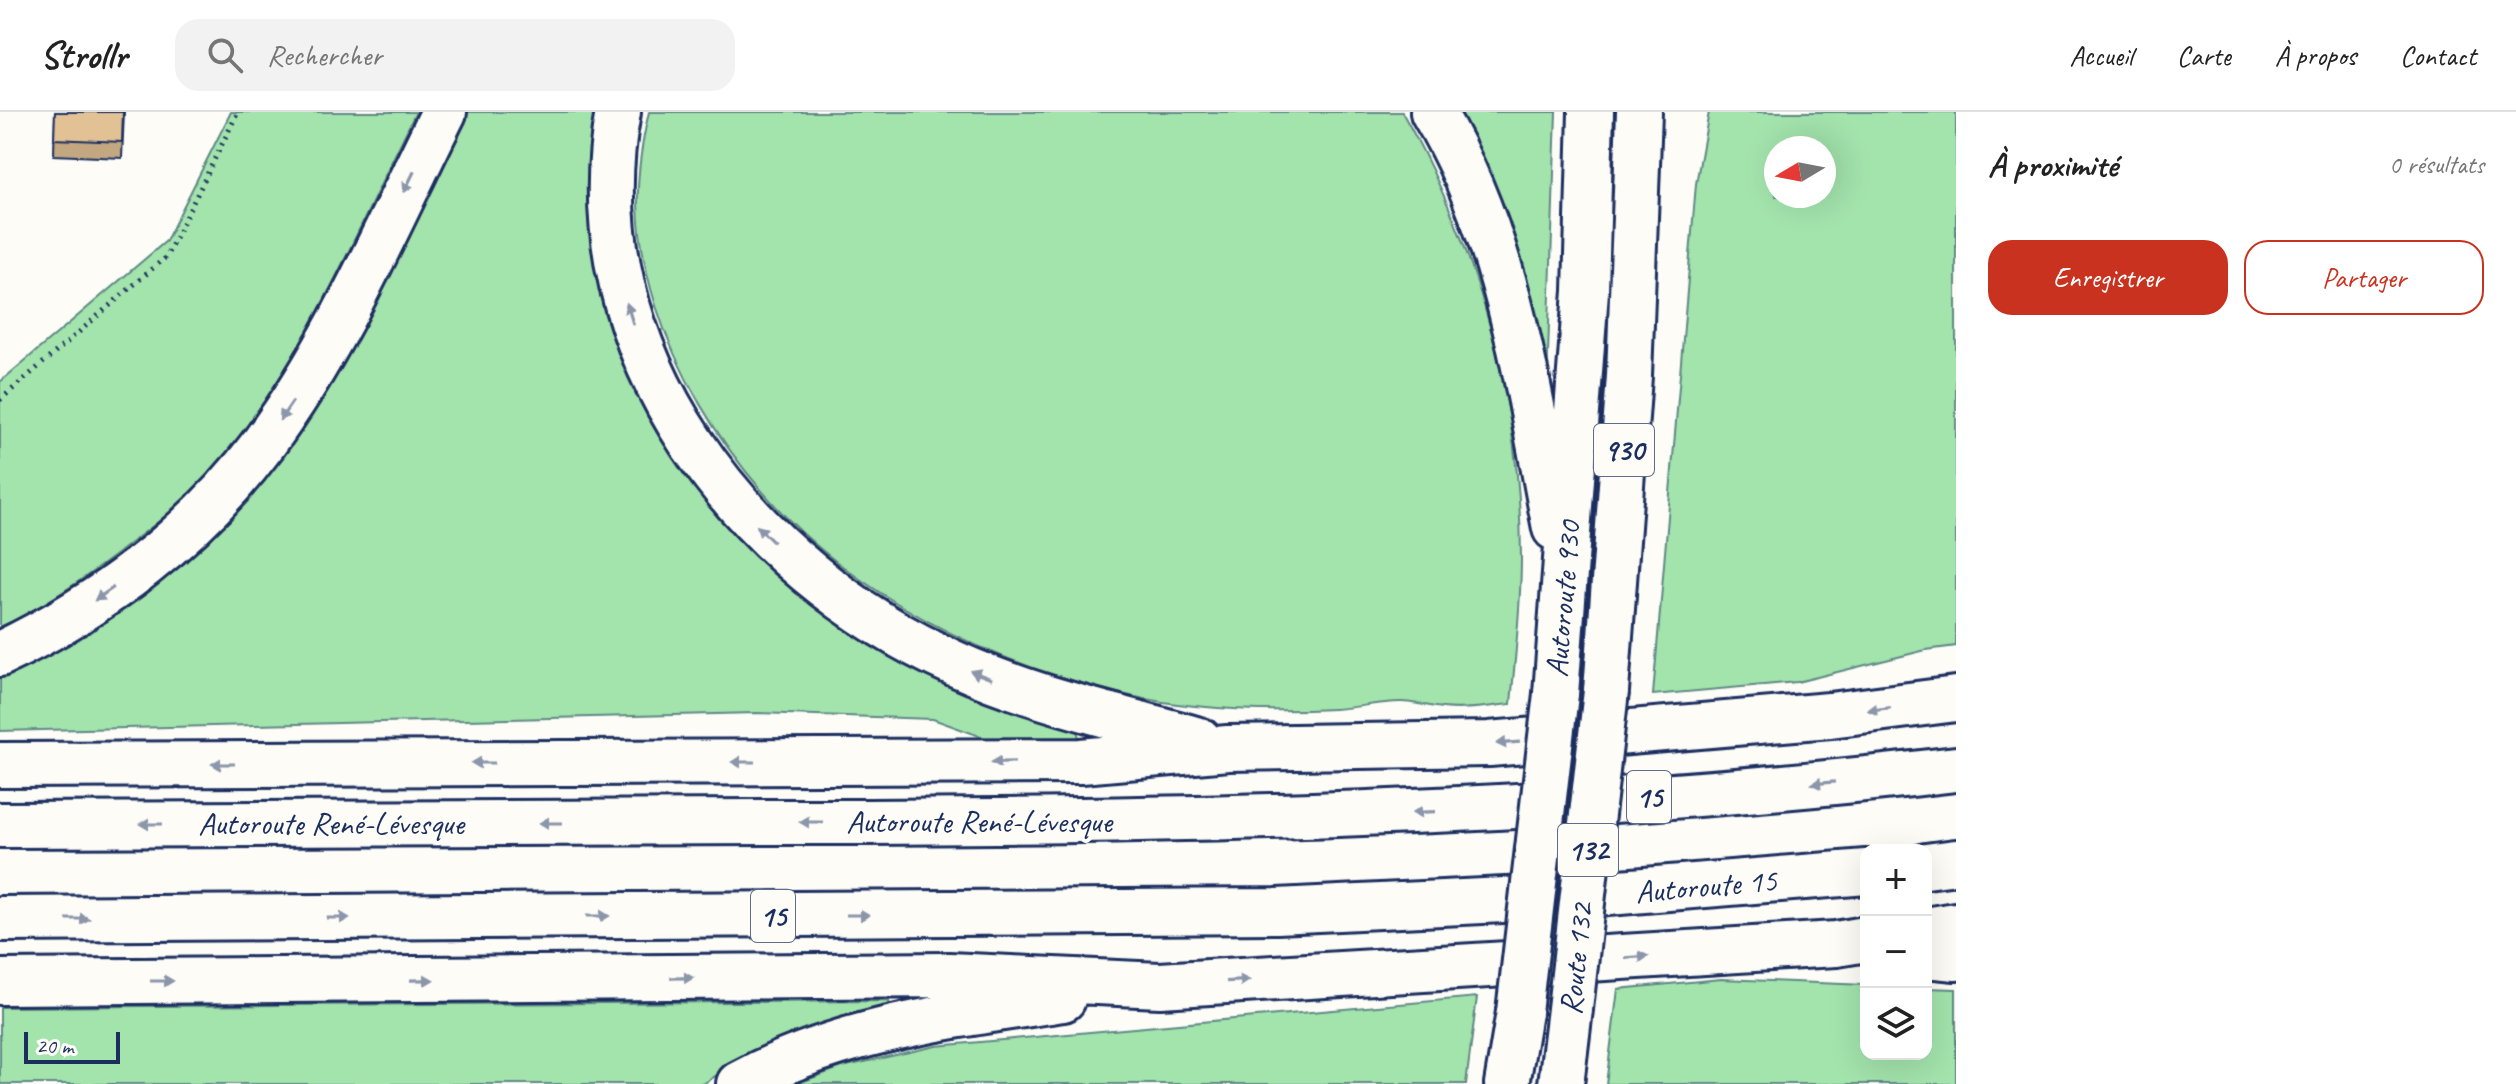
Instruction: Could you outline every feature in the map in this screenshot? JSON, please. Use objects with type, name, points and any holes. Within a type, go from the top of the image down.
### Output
[{"type":"highway","points":[[0,654],[74,614],[156,555],[216,499],[262,446],[330,340],[444,112]]},
{"type":"highway","points":[[618,112],[611,155],[610,205],[615,251],[628,308],[646,360],[673,412],[705,463],[757,526],[848,604],[955,664],[1018,688],[1228,748]]},
{"type":"highway","points":[[1433,112],[1471,184],[1504,278],[1565,581]]},
{"type":"highway","name":"Autoroute 930","points":[[1507,1084],[1519,1012],[1556,694],[1586,291],[1591,112]]},
{"type":"highway","name":"Autoroute 930","points":[[1606,691],[1629,376],[1639,112]]},
{"type":"highway","points":[[1636,208],[1671,112]]},
{"type":"highway","name":"Route 132","points":[[1561,1084],[1606,691]]},
{"type":"highway","points":[[0,765],[1081,761],[1228,748],[1489,744],[1816,717],[1956,699]]},
{"type":"highway","name":"Autoroute René-Lévesque","points":[[0,825],[1038,822],[1286,817],[1552,805],[1956,769]]},
{"type":"highway","points":[[1932,865],[1956,862]]},
{"type":"highway","name":"Autoroute 15","points":[[0,919],[1151,914],[1546,898],[1860,872]]},
{"type":"highway","points":[[1932,929],[1956,925]]},
{"type":"highway","points":[[739,1084],[817,1049],[898,1027],[1160,985],[1856,944]]},
{"type":"highway","points":[[1932,956],[1956,958]]},
{"type":"highway","points":[[0,982],[949,975],[1160,985]]},
{"type":"path","points":[[0,400],[166,257],[238,112]]},
{"type":"green space","points":[[231,112],[416,112],[313,322],[251,421],[215,467],[175,508],[104,563],[46,603],[0,627],[0,382],[166,241]]},
{"type":"green space","points":[[466,112],[596,112],[591,169],[591,227],[598,284],[613,339],[656,428],[684,471],[752,551],[830,618],[894,658],[945,681],[1077,728],[1079,739],[988,739],[933,719],[757,713],[0,731],[0,670],[134,597],[418,205]]},
{"type":"green space","points":[[649,112],[1402,112],[1453,217],[1473,272],[1504,384],[1519,500],[1521,559],[1511,704],[1451,709],[1401,702],[1334,709],[1282,710],[1229,709],[1151,700],[1087,685],[1012,660],[939,627],[871,586],[799,530],[763,492],[729,450],[700,404],[675,355],[656,305],[643,254],[638,180]]},
{"type":"green space","points":[[1458,112],[1556,112],[1547,385],[1496,195]]},
{"type":"green space","points":[[1709,112],[1956,112],[1956,646],[1926,650],[1797,682],[1653,695],[1696,184]]},
{"type":"green space","points":[[1721,979],[1860,985],[1860,1060],[1932,1060],[1932,988],[1956,989],[1956,1084],[1606,1084],[1618,989]]},
{"type":"green space","points":[[1477,997],[1466,1084],[796,1084],[842,1067],[936,1046]]},
{"type":"green space","points":[[889,1001],[891,1015],[794,1040],[724,1070],[703,1084],[0,1084],[0,1007]]},
{"type":"building","points":[[55,112],[123,112],[122,142],[54,139]]}]
